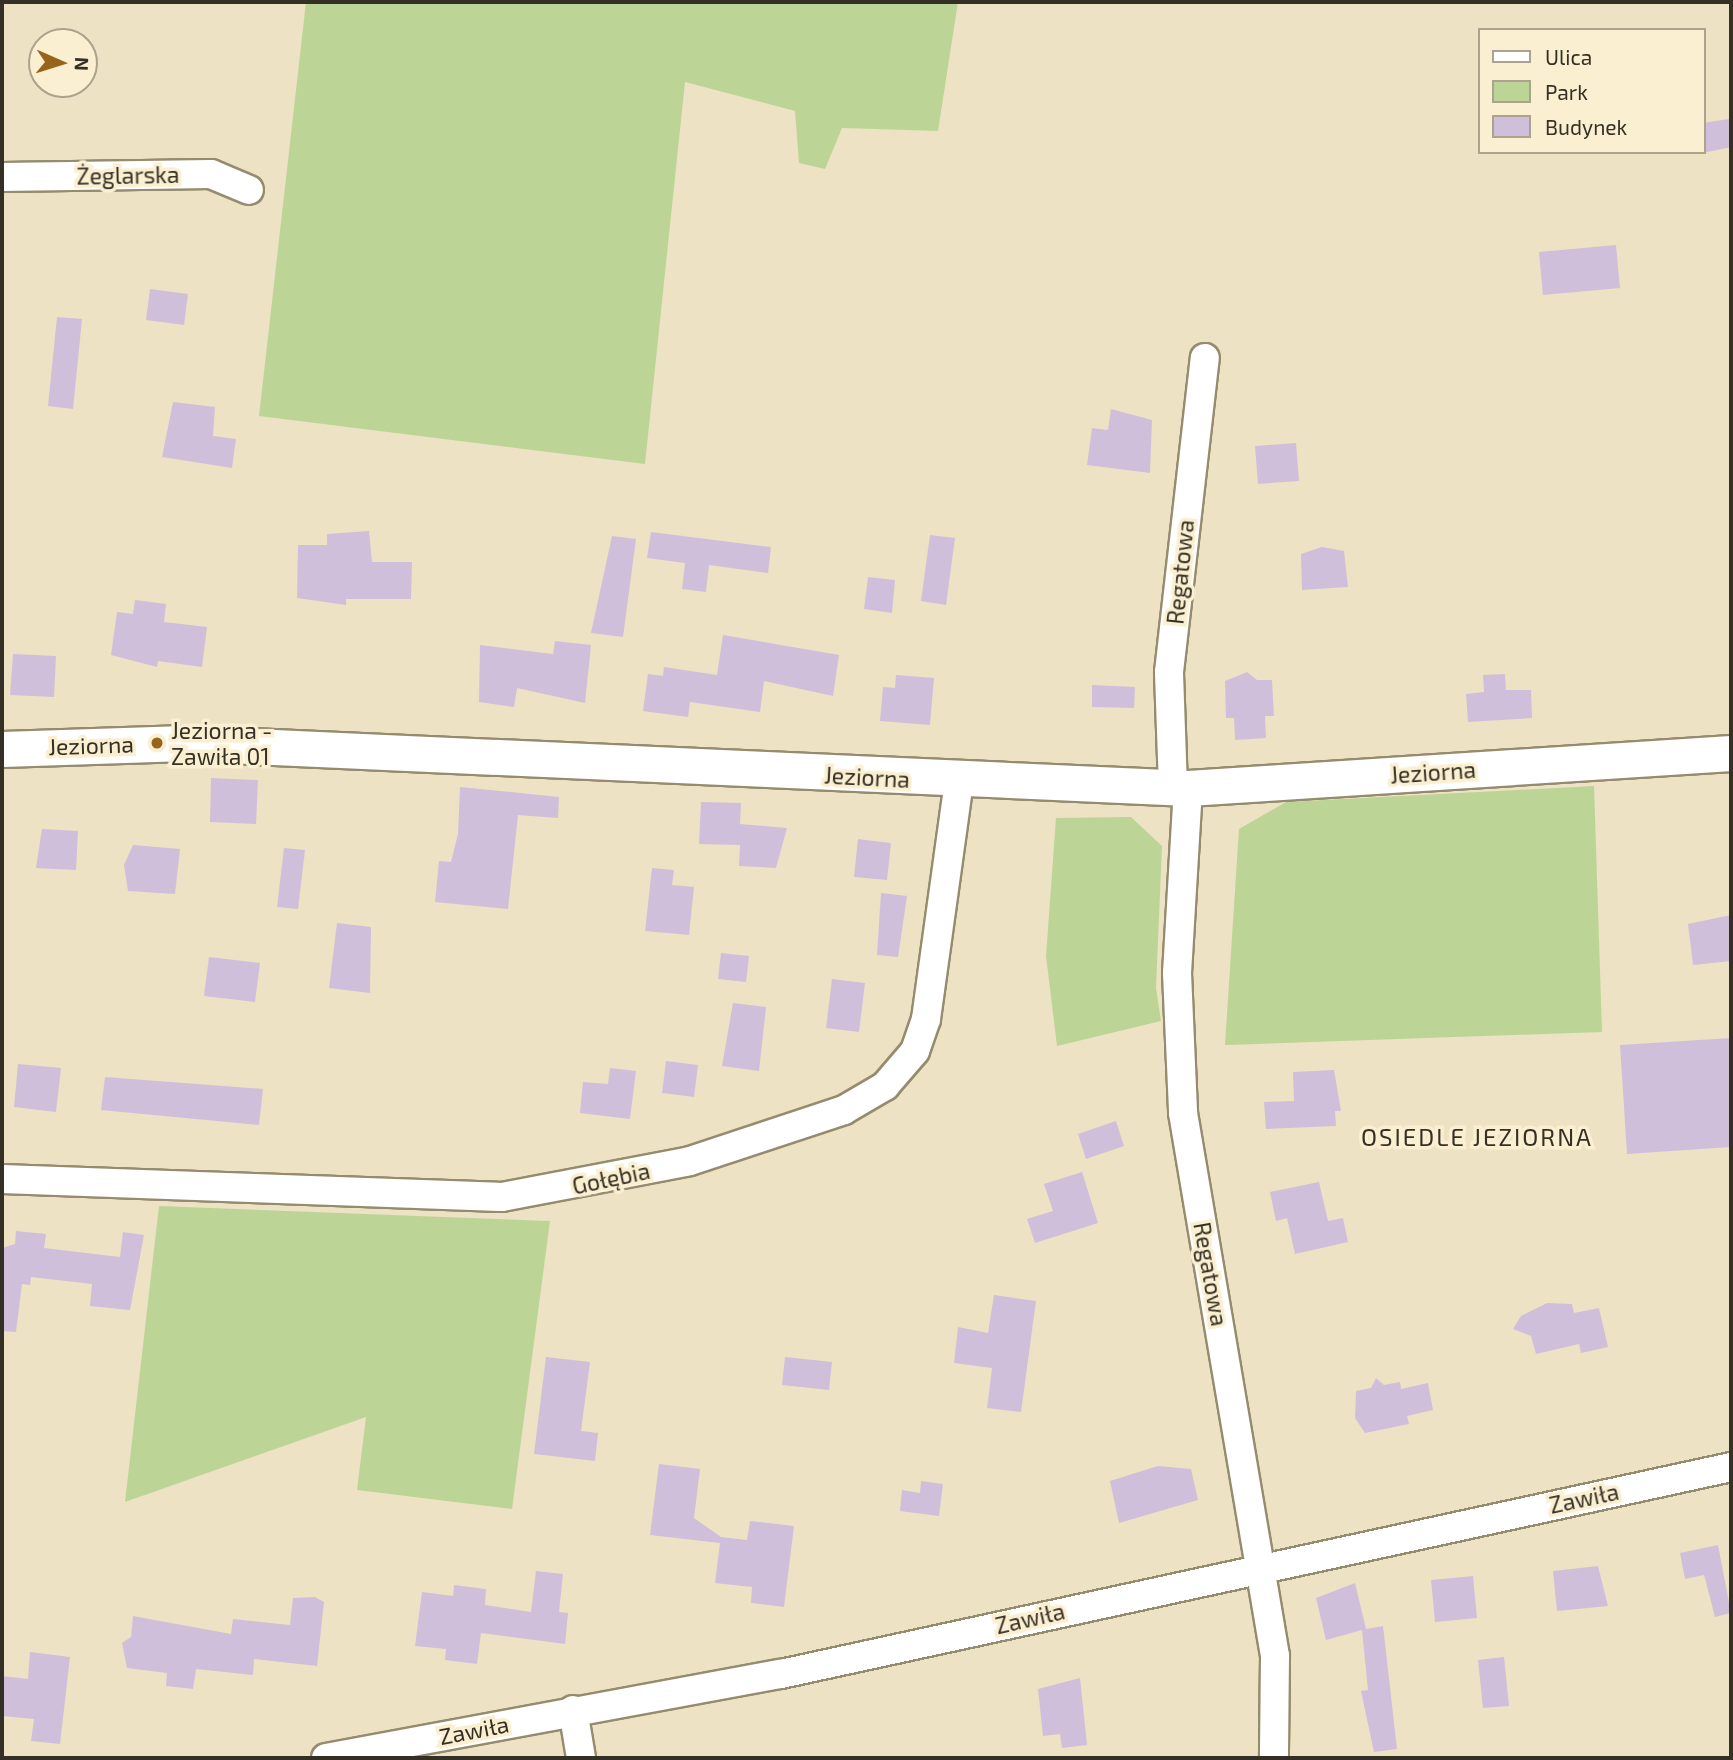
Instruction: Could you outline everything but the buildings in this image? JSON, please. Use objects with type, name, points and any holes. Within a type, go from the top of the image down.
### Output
[{"type":"street","name":"Żeglarska","points":[[2,177],[211,174],[249,190]]},
{"type":"street","name":"Regatowa","points":[[1205,358],[1169,673],[1181,788],[1177,973],[1184,1113],[1275,1657],[1274,1758]]},
{"type":"street","name":"Jeziorna","points":[[2,749],[185,743],[959,782],[1181,788],[1731,754]]},
{"type":"street","name":"Gołębia","points":[[2,1179],[502,1197],[690,1161],[844,1110],[885,1086],[915,1051],[926,1018],[959,782]]},
{"type":"street","name":"Zawiła","points":[[326,1758],[573,1710],[780,1674],[1261,1565],[1731,1467]]},
{"type":"street","points":[[573,1710],[581,1758]]},
{"type":"green space","points":[[306,2],[958,2],[938,131],[842,128],[825,169],[799,163],[795,111],[685,82],[645,464],[259,416]]},
{"type":"green space","points":[[1594,786],[1602,1032],[1225,1045],[1239,829],[1286,802]]},
{"type":"green space","points":[[1131,817],[1162,846],[1156,988],[1161,1021],[1057,1046],[1046,956],[1056,818]]},
{"type":"green space","points":[[159,1206],[550,1221],[512,1509],[357,1490],[366,1417],[125,1502]]},
{"type":"place","name":"Jeziorna - Zawiła 01","points":[[157,743]]},
{"type":"district","name":"OSIEDLE JEZIORNA","points":[[1477,1137]]}]
